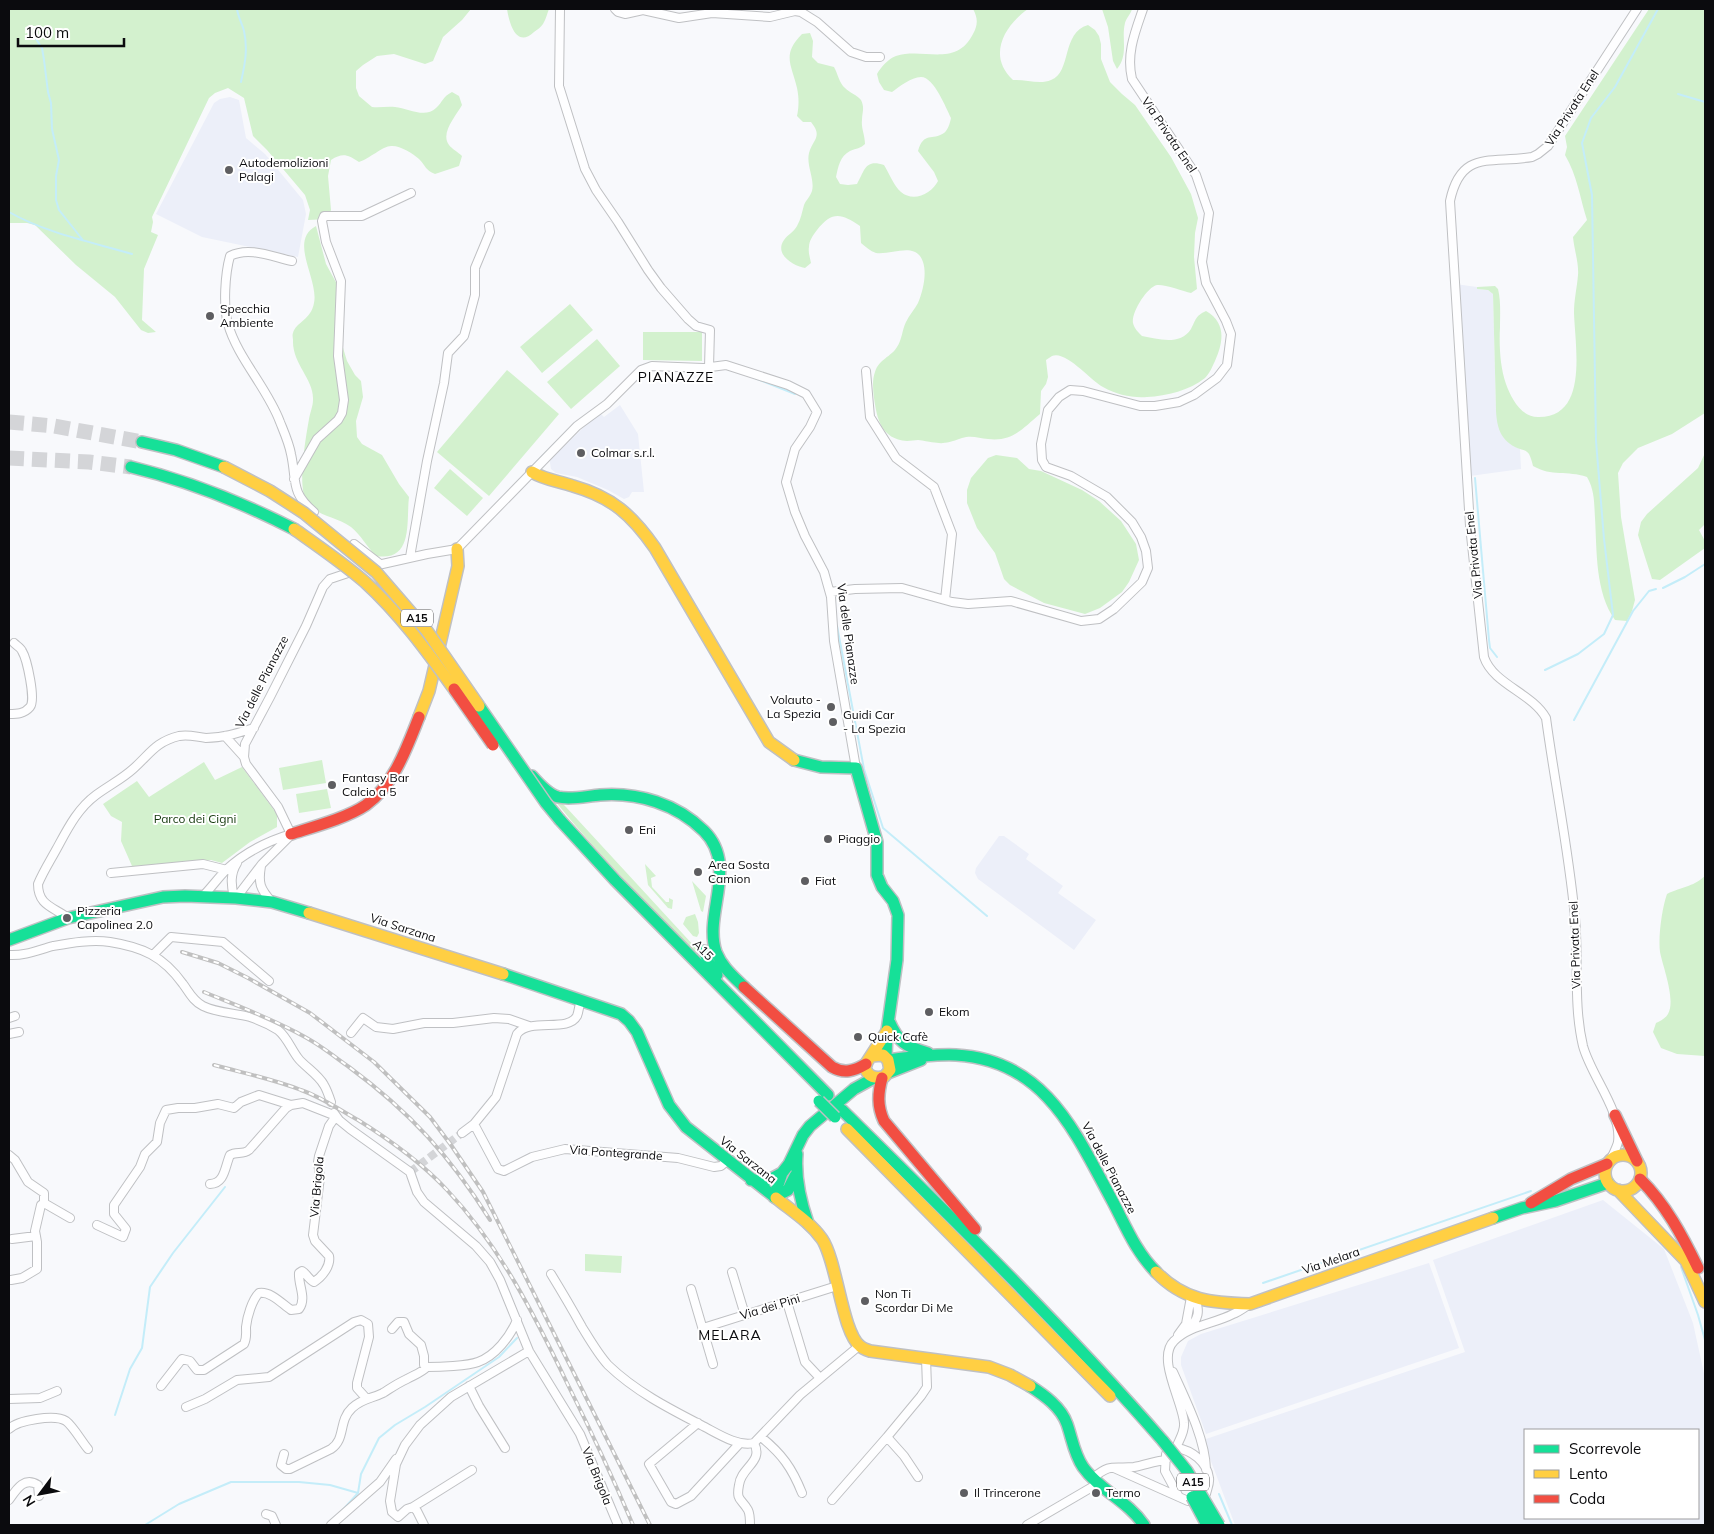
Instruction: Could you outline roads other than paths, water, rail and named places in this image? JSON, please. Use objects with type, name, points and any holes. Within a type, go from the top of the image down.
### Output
[{"type":"main road","name":"A15","points":[[142,442],[176,450],[224,467],[270,491],[304,513],[354,552],[376,572],[427,631],[546,803],[556,823],[577,840],[772,1039],[838,1113],[1133,1412]]},
{"type":"main road","name":"A15","points":[[131,467],[166,474],[217,492],[294,529],[340,561],[374,591],[410,630],[556,823],[606,884],[824,1098]]},
{"type":"main road","points":[[532,472],[540,479],[571,485],[601,496],[626,511],[637,522],[655,548],[769,742],[790,758],[810,765],[856,768]]},
{"type":"main road","points":[[291,834],[339,818],[366,805],[391,777],[407,746],[429,691],[458,566],[457,549]]},
{"type":"main road","points":[[497,732],[540,786],[559,797],[625,795],[650,799],[673,810],[706,833],[718,853],[720,882],[714,938],[718,957],[722,965],[839,1072],[875,1070],[890,1066],[887,1058],[879,1054],[875,1070],[877,1100],[880,1114],[884,1121],[1018,1283]]},
{"type":"main road","name":"Via delle Pianazze","points":[[856,768],[876,842],[877,875],[882,887],[893,901],[898,915],[899,937],[888,1025],[887,1058],[934,1055],[968,1056],[990,1061],[1016,1072],[1042,1091],[1064,1114],[1138,1251],[1151,1269],[1177,1291],[1193,1298],[1215,1303],[1250,1304]]},
{"type":"main road","name":"Via Sarzana","points":[[9,940],[42,926],[68,918],[164,897],[203,896],[256,900],[272,902],[366,930],[612,1009],[629,1021],[637,1032],[666,1099],[676,1116],[686,1127],[808,1223],[822,1239],[828,1252],[851,1334],[860,1346]]},
{"type":"main road","points":[[704,952],[714,971],[758,1018],[772,1039]]},
{"type":"main road","name":"Via delle Pianazze","points":[[875,1070],[888,1025]]},
{"type":"main road","name":"Via delle Pianazze","points":[[888,1025],[900,1041],[911,1049],[934,1055]]},
{"type":"main road","name":"Via delle Pianazze","points":[[774,1197],[782,1173],[803,1134],[854,1089],[858,1078],[875,1070],[934,1055]]},
{"type":"main road","name":"A15","points":[[838,1113],[1018,1283],[1160,1444],[1187,1471],[1213,1525]]},
{"type":"main road","points":[[1615,1115],[1641,1172],[1637,1185],[1625,1191],[1618,1190]]},
{"type":"main road","name":"Via delle Pianazze","points":[[798,1145],[795,1176],[797,1193],[808,1223]]},
{"type":"main road","points":[[1522,1208],[1617,1156],[1624,1154],[1631,1156],[1637,1161]]},
{"type":"main road","points":[[1609,1162],[1605,1174],[1608,1183],[1618,1190],[1686,1260],[1705,1302]]},
{"type":"main road","points":[[751,1180],[769,1180],[782,1173]]},
{"type":"main road","points":[[774,1197],[787,1191],[795,1176]]},
{"type":"main road","points":[[1640,1179],[1662,1204],[1676,1224],[1704,1280]]},
{"type":"main road","points":[[1522,1208],[1555,1202],[1608,1183]]},
{"type":"main road","name":"Via Melara","points":[[1250,1304],[1522,1208]]},
{"type":"main road","points":[[860,1346],[870,1351],[989,1367],[1003,1371],[1039,1393],[1058,1408],[1066,1421],[1074,1450],[1082,1465],[1096,1480],[1128,1506],[1144,1525]]},
{"type":"street","points":[[560,9],[560,86],[585,169],[596,190],[661,288],[696,326],[710,330],[709,367]]},
{"type":"street","points":[[615,9],[625,14],[643,10],[679,18],[712,13],[770,18],[795,11],[801,12],[817,22],[851,52],[866,57],[880,57]]},
{"type":"street","name":"Via Privata Enel","points":[[830,592],[855,589],[902,588],[968,604],[1011,601],[1081,621],[1099,619],[1114,609],[1142,582],[1148,568],[1146,551],[1141,537],[1132,522],[1107,497],[1071,476],[1046,467],[1042,460],[1041,444],[1048,410],[1059,397],[1070,390],[1083,391],[1140,406],[1155,406],[1179,402],[1194,395],[1217,378],[1227,366],[1230,334],[1226,321],[1206,283],[1202,262],[1209,213],[1196,175],[1132,79],[1129,67],[1131,44],[1143,9]]},
{"type":"street","name":"Via Privata Enel","points":[[1609,1162],[1618,1142],[1615,1115],[1593,1071],[1578,1018],[1576,924],[1571,874],[1546,718],[1537,705],[1489,667],[1484,657],[1470,526],[1450,201],[1453,185],[1461,172],[1472,164],[1484,161],[1532,157],[1548,146],[1637,9]]},
{"type":"street","points":[[294,479],[318,440],[338,420],[342,413],[344,400],[338,347],[342,281],[326,242],[322,221],[324,216],[362,216],[411,193]]},
{"type":"street","points":[[410,558],[427,461],[444,383],[446,363],[451,348],[464,336],[475,295],[475,268],[490,232],[489,226]]},
{"type":"street","points":[[292,261],[250,251],[230,256],[225,304],[228,324],[236,343],[279,419],[291,453],[297,491],[303,502],[380,564]]},
{"type":"street","name":"Via delle Pianazze","points":[[244,757],[245,744],[306,626],[322,587],[330,578],[380,564],[457,549],[577,426],[607,404],[641,370],[652,366],[709,367],[726,365],[788,385],[806,394],[817,412],[810,427],[794,449],[786,482],[795,512],[824,572],[830,592],[834,641],[856,768]]},
{"type":"street","points":[[866,370],[870,417],[896,458],[934,487],[952,534],[946,600]]},
{"type":"street","points":[[9,714],[24,712],[31,707],[33,699],[22,650],[14,642]]},
{"type":"street","points":[[254,728],[225,736],[244,757],[246,764],[278,807],[291,834]]},
{"type":"street","name":"Via delle Pianazze","points":[[68,918],[46,904],[38,892],[38,884],[75,817],[84,805],[96,794],[124,776],[152,749],[162,743],[181,736],[190,735],[205,738],[225,736]]},
{"type":"street","points":[[203,896],[226,870],[240,859],[275,839],[291,834]]},
{"type":"street","points":[[235,898],[262,864],[291,834]]},
{"type":"street","points":[[235,898],[231,879],[240,859]]},
{"type":"street","points":[[111,874],[202,864],[226,870]]},
{"type":"street","points":[[262,864],[260,884],[265,895],[272,902]]},
{"type":"street","points":[[154,956],[171,937],[223,942],[269,981]]},
{"type":"street","points":[[9,955],[32,953],[53,946],[80,942],[107,942],[143,949],[170,969],[182,982],[193,1000],[202,1006],[251,1017],[278,1031],[286,1038],[298,1058],[324,1084],[331,1102]]},
{"type":"street","points":[[462,1133],[474,1124],[496,1097],[520,1030],[529,1026],[570,1023],[576,1016],[581,1000]]},
{"type":"street","points":[[351,1032],[363,1018],[376,1027],[393,1029],[424,1023],[452,1023],[494,1018],[510,1019],[529,1026]]},
{"type":"street","points":[[9,1034],[19,1032]]},
{"type":"street","points":[[97,1225],[123,1237],[126,1229],[114,1214],[114,1204],[140,1166],[145,1154],[157,1142],[160,1123],[166,1110],[218,1104],[234,1108],[241,1102],[259,1095],[291,1105]]},
{"type":"street","points":[[210,1184],[217,1183],[222,1179],[230,1155],[246,1153],[286,1108],[291,1105],[303,1103],[334,1113]]},
{"type":"street","name":"Via Brigola","points":[[161,1386],[182,1359],[190,1361],[197,1370],[204,1370],[244,1344],[246,1341],[246,1325],[254,1299],[260,1293],[270,1294],[291,1310],[300,1309],[303,1301],[298,1281],[299,1273],[305,1272],[310,1280],[314,1282],[317,1281],[329,1265],[329,1256],[312,1235],[320,1177],[318,1162],[328,1126],[334,1113],[350,1129],[410,1172],[415,1187],[424,1202],[476,1246],[490,1262],[500,1280],[529,1350],[580,1434],[618,1525]]},
{"type":"street","name":"Via Pontegrande","points":[[474,1124],[492,1161],[498,1169],[504,1171],[532,1157],[565,1149],[678,1158],[714,1167],[721,1166],[727,1161]]},
{"type":"street","points":[[9,1155],[15,1160],[28,1182],[44,1193],[44,1203],[41,1205],[35,1226],[37,1269],[22,1278],[11,1280]]},
{"type":"street","points":[[44,1203],[70,1218]]},
{"type":"street","points":[[12,1239],[36,1236]]},
{"type":"street","points":[[732,1272],[745,1315]]},
{"type":"street","points":[[551,1274],[594,1346],[607,1364],[634,1387],[698,1423],[747,1445],[754,1443],[761,1437],[784,1410],[860,1346]]},
{"type":"street","name":"Via dei Pini","points":[[703,1328],[837,1286]]},
{"type":"street","points":[[691,1289],[713,1364]]},
{"type":"street","points":[[1183,1334],[1198,1317],[1198,1306],[1193,1298]]},
{"type":"street","points":[[1176,1448],[1185,1424],[1172,1382],[1168,1361],[1169,1350],[1173,1341],[1186,1324],[1193,1298]]},
{"type":"street","points":[[787,1302],[805,1362],[820,1378]]},
{"type":"street","name":"Via Melara","points":[[1173,1341],[1183,1334],[1234,1314],[1250,1304]]},
{"type":"street","points":[[186,1407],[205,1399],[238,1380],[269,1377],[354,1322],[361,1320],[365,1321],[369,1326],[370,1337],[357,1388],[366,1398]]},
{"type":"street","points":[[284,1454],[280,1465],[290,1469],[336,1445],[341,1436],[343,1420],[346,1415],[366,1398],[382,1393],[427,1367],[479,1362],[503,1342],[517,1320]]},
{"type":"street","points":[[392,1329],[398,1322],[404,1322],[409,1334],[421,1345],[424,1365],[427,1367]]},
{"type":"street","points":[[331,1525],[380,1482],[420,1425],[452,1397],[529,1350]]},
{"type":"street","points":[[832,1500],[887,1437],[927,1387],[926,1358]]},
{"type":"street","points":[[1168,1361],[1186,1400],[1206,1455],[1206,1471]]},
{"type":"street","points":[[469,1386],[505,1448]]},
{"type":"street","points":[[9,1399],[40,1398],[57,1391]]},
{"type":"street","points":[[9,1429],[12,1425],[36,1419],[52,1418],[66,1421],[88,1450]]},
{"type":"street","points":[[698,1423],[649,1464],[671,1502],[676,1504],[691,1496],[740,1443]]},
{"type":"street","points":[[761,1437],[776,1449],[794,1474],[802,1493]]},
{"type":"street","points":[[887,1437],[904,1456],[918,1477]]},
{"type":"street","points":[[750,1525],[748,1510],[738,1496],[738,1486],[740,1478],[757,1457],[758,1450],[754,1443]]},
{"type":"street","points":[[1179,1497],[1165,1471],[1166,1454],[1176,1448],[1186,1449],[1195,1454],[1206,1471],[1209,1478],[1206,1494],[1208,1511],[1213,1525]]},
{"type":"street","points":[[400,1453],[390,1508],[398,1517],[407,1509],[413,1508],[472,1470]]},
{"type":"street","points":[[1027,1525],[1096,1480],[1105,1469],[1133,1467],[1166,1460]]},
{"type":"street","points":[[1112,1467],[1188,1501],[1213,1525]]},
{"type":"street","points":[[9,1500],[18,1487],[30,1482],[38,1485],[39,1496]]},
{"type":"street","points":[[1188,1501],[1206,1494]]},
{"type":"street","points":[[413,1508],[417,1511],[424,1525]]},
{"type":"street","points":[[266,1514],[272,1516],[276,1525]]},
{"type":"waterway","points":[[237,9],[246,44],[241,82]]},
{"type":"waterway","points":[[1545,670],[1578,654],[1604,634],[1613,615],[1604,539],[1596,441],[1592,195],[1582,143],[1591,118],[1615,87],[1658,9]]},
{"type":"waterway","points":[[36,39],[42,48],[51,103],[52,129],[59,160],[56,176],[56,200],[59,210],[82,239]]},
{"type":"waterway","points":[[1678,94],[1705,102]]},
{"type":"waterway","points":[[9,212],[38,226],[132,254]]},
{"type":"waterway","points":[[755,378],[795,394]]},
{"type":"waterway","points":[[532,467],[569,429]]},
{"type":"waterway","points":[[1475,478],[1489,640],[1490,648],[1497,657]]},
{"type":"waterway","points":[[1663,588],[1705,564]]},
{"type":"waterway","points":[[1574,720],[1633,611],[1649,591],[1656,589]]},
{"type":"waterway","points":[[837,626],[864,769],[883,828],[987,916]]},
{"type":"waterway","points":[[115,1415],[130,1369],[142,1348],[150,1287],[173,1253],[225,1187]]},
{"type":"waterway","points":[[1263,1283],[1531,1191]]},
{"type":"waterway","points":[[1681,1267],[1705,1340]]},
{"type":"waterway","points":[[340,1513],[358,1493],[361,1474],[379,1438],[395,1425],[499,1357],[517,1338]]},
{"type":"waterway","points":[[145,1525],[179,1504],[231,1482],[299,1482],[330,1485],[358,1493]]},
{"type":"waterway","points":[[1219,1494],[1232,1525]]},
{"type":"tunnel","points":[[9,422],[54,426],[142,442]]},
{"type":"tunnel","points":[[9,458],[89,462],[131,467]]},
{"type":"tunnel","points":[[410,1172],[462,1133]]},
{"type":"railway","points":[[182,952],[218,963],[310,1013],[374,1062],[430,1117],[483,1192],[650,1525]]},
{"type":"railway","points":[[204,992],[293,1030],[327,1051],[371,1084],[410,1118],[444,1155],[460,1175],[490,1220]]},
{"type":"railway","points":[[214,1065],[280,1083],[323,1100],[358,1120],[393,1144],[427,1170],[447,1190],[484,1234],[529,1308],[556,1359],[633,1525]]},
{"type":"place","name":"Autodemolizioni Palagi","points":[[229,170]]},
{"type":"place","name":"Specchia Ambiente","points":[[210,316]]},
{"type":"place","name":"Colmar s.r.l.","points":[[581,453]]},
{"type":"place","name":"Volauto - La Spezia","points":[[831,707]]},
{"type":"place","name":"Guidi Car - La Spezia","points":[[833,722]]},
{"type":"place","name":"Fantasy Bar Calcio a 5","points":[[332,785]]},
{"type":"place","name":"Eni","points":[[629,830]]},
{"type":"place","name":"Piaggio","points":[[828,839]]},
{"type":"place","name":"Area Sosta Camion","points":[[698,872]]},
{"type":"place","name":"Fiat","points":[[805,881]]},
{"type":"place","name":"Pizzeria Capolinea 2.0","points":[[67,918]]},
{"type":"place","name":"Ekom","points":[[929,1012]]},
{"type":"place","name":"Quick Cafè","points":[[858,1037]]},
{"type":"place","name":"Non Ti Scordar Di Me","points":[[865,1301]]},
{"type":"place","name":"Il Trincerone","points":[[964,1493]]},
{"type":"place","name":"Termo","points":[[1096,1493]]},
{"type":"district","name":"PIANAZZE","points":[[676,377]]},
{"type":"district","name":"MELARA","points":[[730,1335]]},
{"type":"park label","name":"Parco dei Cigni","points":[[195,819]]}]
